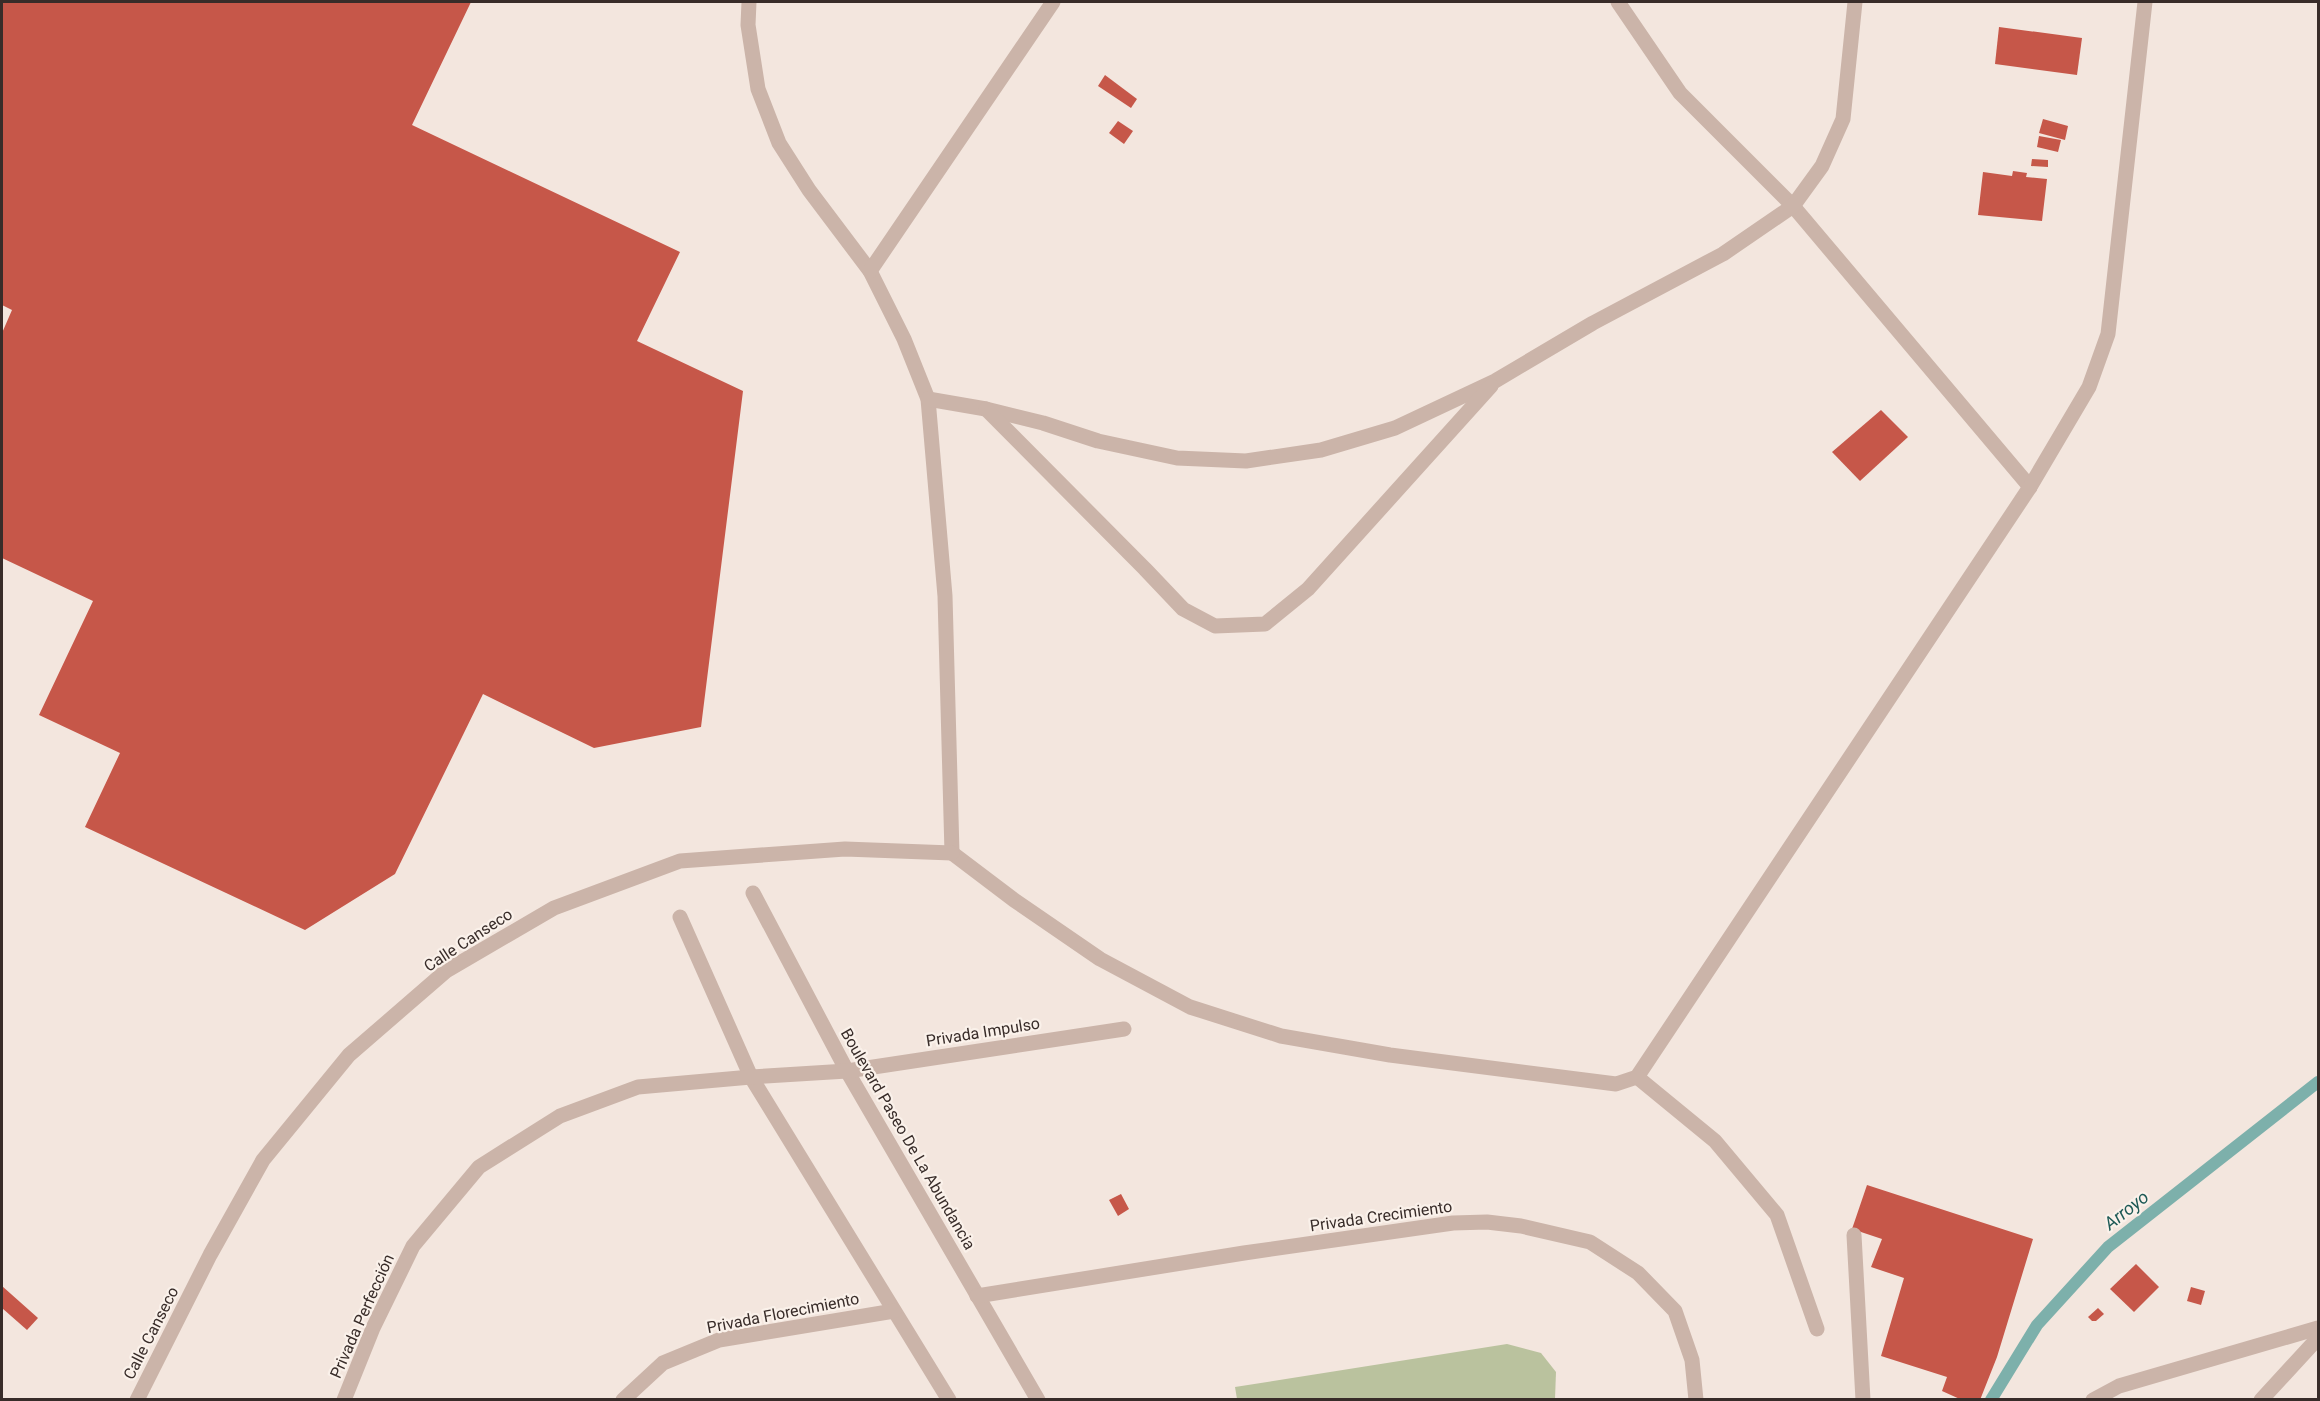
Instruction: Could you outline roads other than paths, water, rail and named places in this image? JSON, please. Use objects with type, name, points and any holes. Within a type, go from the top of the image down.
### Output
[{"type":"street","points":[[749,2],[748,25],[758,90],[779,143],[809,190],[870,271],[904,339],[928,399],[945,596],[952,853],[1014,900],[1100,959],[1191,1007],[1281,1036],[1390,1055],[1616,1084],[1637,1077],[2030,487],[2089,387],[2108,334],[2145,2]]},
{"type":"street","points":[[870,271],[1053,2]]},
{"type":"street","points":[[1618,2],[1680,93],[1793,206],[2030,487]]},
{"type":"street","points":[[928,399],[986,409],[1098,441],[1177,458],[1246,461],[1322,450],[1395,428],[1495,381],[1593,323],[1724,254],[1793,206],[1822,166],[1843,119],[1855,2]]},
{"type":"street","points":[[986,409],[1183,609],[1215,627],[1265,624],[1308,589],[1495,381]]},
{"type":"street","name":"Calle Canseco","points":[[137,1400],[210,1255],[263,1160],[349,1055],[446,971],[554,908],[680,861],[845,849],[952,853]]},
{"type":"street","name":"Boulevard Paseo De La Abundancia","points":[[753,893],[847,1071],[1038,1400]]},
{"type":"street","points":[[680,917],[751,1077],[949,1400]]},
{"type":"street","name":"Privada Impulso","points":[[751,1077],[847,1071],[1124,1029]]},
{"type":"street","name":"Privada Perfección","points":[[344,1400],[373,1328],[414,1246],[479,1167],[560,1116],[638,1087],[751,1077]]},
{"type":"street","points":[[1637,1077],[1715,1141],[1777,1215],[1817,1329]]},
{"type":"street","name":"Privada Crecimiento","points":[[977,1296],[1244,1253],[1453,1223],[1487,1222],[1521,1226],[1590,1242],[1638,1273],[1676,1311],[1692,1360],[1696,1400]]},
{"type":"street","points":[[1854,1235],[1863,1400]]},
{"type":"street","name":"Privada Florecimiento","points":[[623,1400],[663,1363],[719,1340],[894,1311]]},
{"type":"street","points":[[2093,1400],[2119,1386],[2319,1328]]},
{"type":"street","points":[[2261,1400],[2319,1338]]},
{"type":"waterway","name":"Arroyo","points":[[1991,1400],[2037,1325],[2108,1247],[2318,1082]]}]
